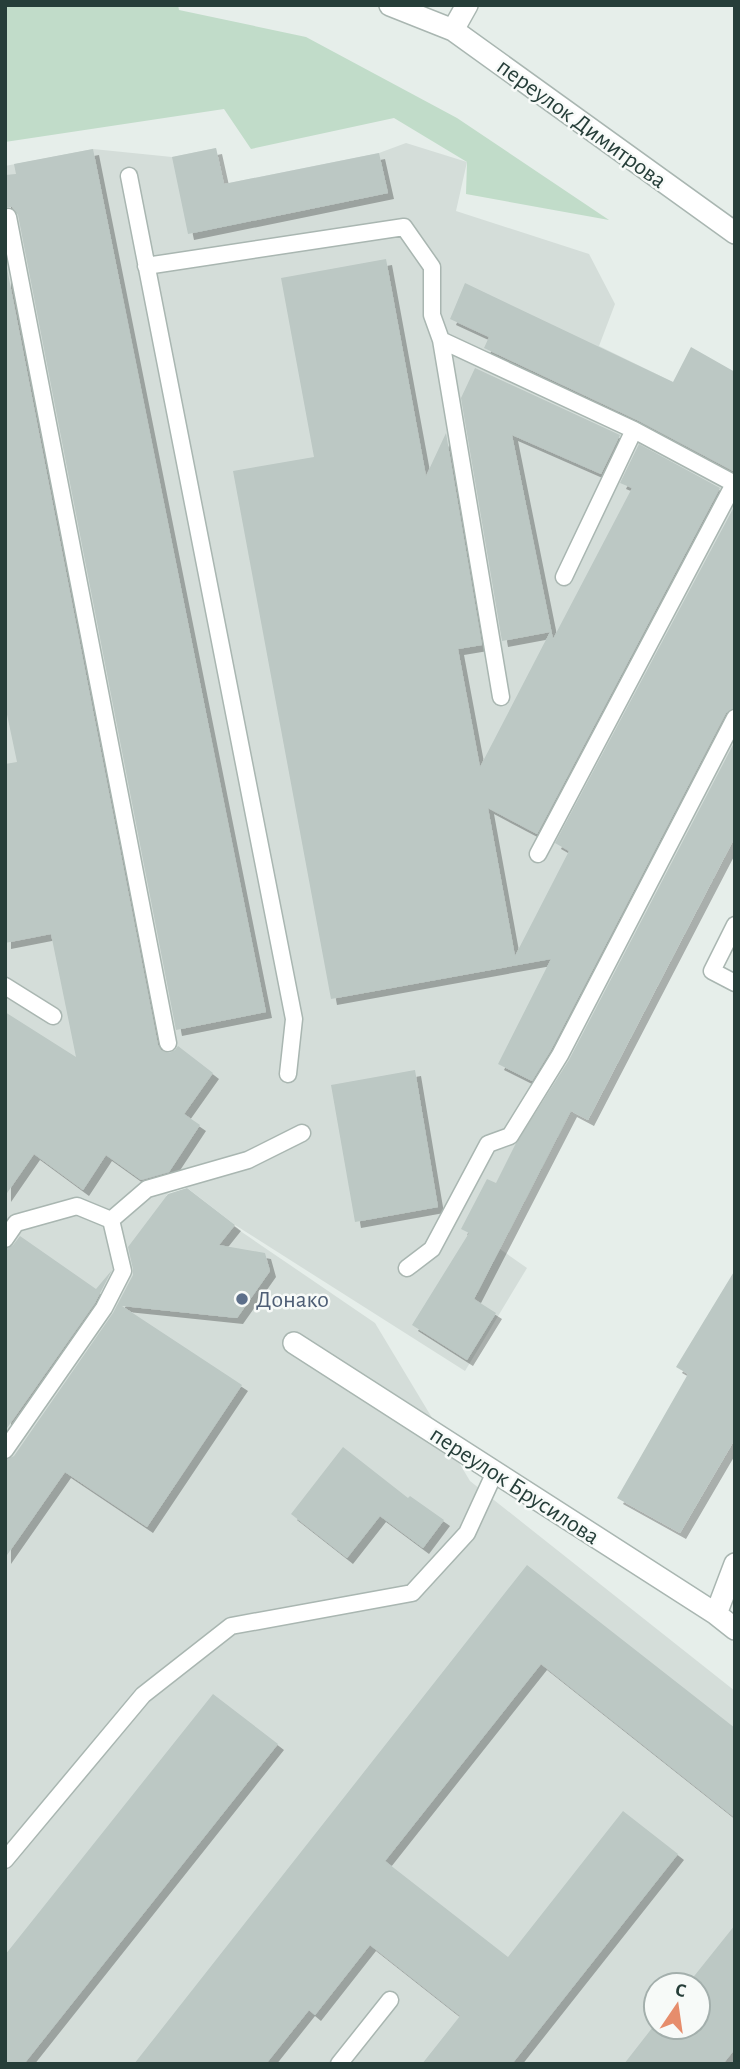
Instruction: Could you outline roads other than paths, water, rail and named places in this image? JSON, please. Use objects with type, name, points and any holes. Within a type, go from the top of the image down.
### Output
[{"type":"street","name":"переулок Димитрова","points":[[390,5],[453,30],[735,233]]},
{"type":"street","points":[[453,30],[467,5]]},
{"type":"street","name":"переулок Брусилова","points":[[294,1343],[716,1614],[735,1629]]},
{"type":"street","points":[[716,1614],[735,1564]]},
{"type":"lane","points":[[129,176],[294,1019],[288,1074]]},
{"type":"lane","points":[[8,217],[168,1042]]},
{"type":"lane","points":[[146,266],[404,227],[432,267],[432,315],[441,340],[501,697]]},
{"type":"lane","points":[[441,340],[634,430],[734,484],[538,854]]},
{"type":"lane","points":[[564,577],[634,430]]},
{"type":"lane","points":[[407,1268],[432,1249],[488,1144],[510,1136],[560,1055],[735,718]]},
{"type":"lane","points":[[735,925],[712,971],[735,983]]},
{"type":"lane","points":[[5,986],[53,1016]]},
{"type":"lane","points":[[111,1220],[147,1189],[247,1160],[302,1133]]},
{"type":"lane","points":[[5,1239],[16,1223],[77,1206],[111,1220]]},
{"type":"lane","points":[[5,1450],[104,1308],[123,1272],[111,1220]]},
{"type":"lane","points":[[5,1860],[143,1695],[231,1626],[412,1593],[467,1533],[495,1472]]},
{"type":"lane","points":[[339,2064],[390,2000]]},
{"type":"place","name":"Донако","points":[[242,1299]]}]
